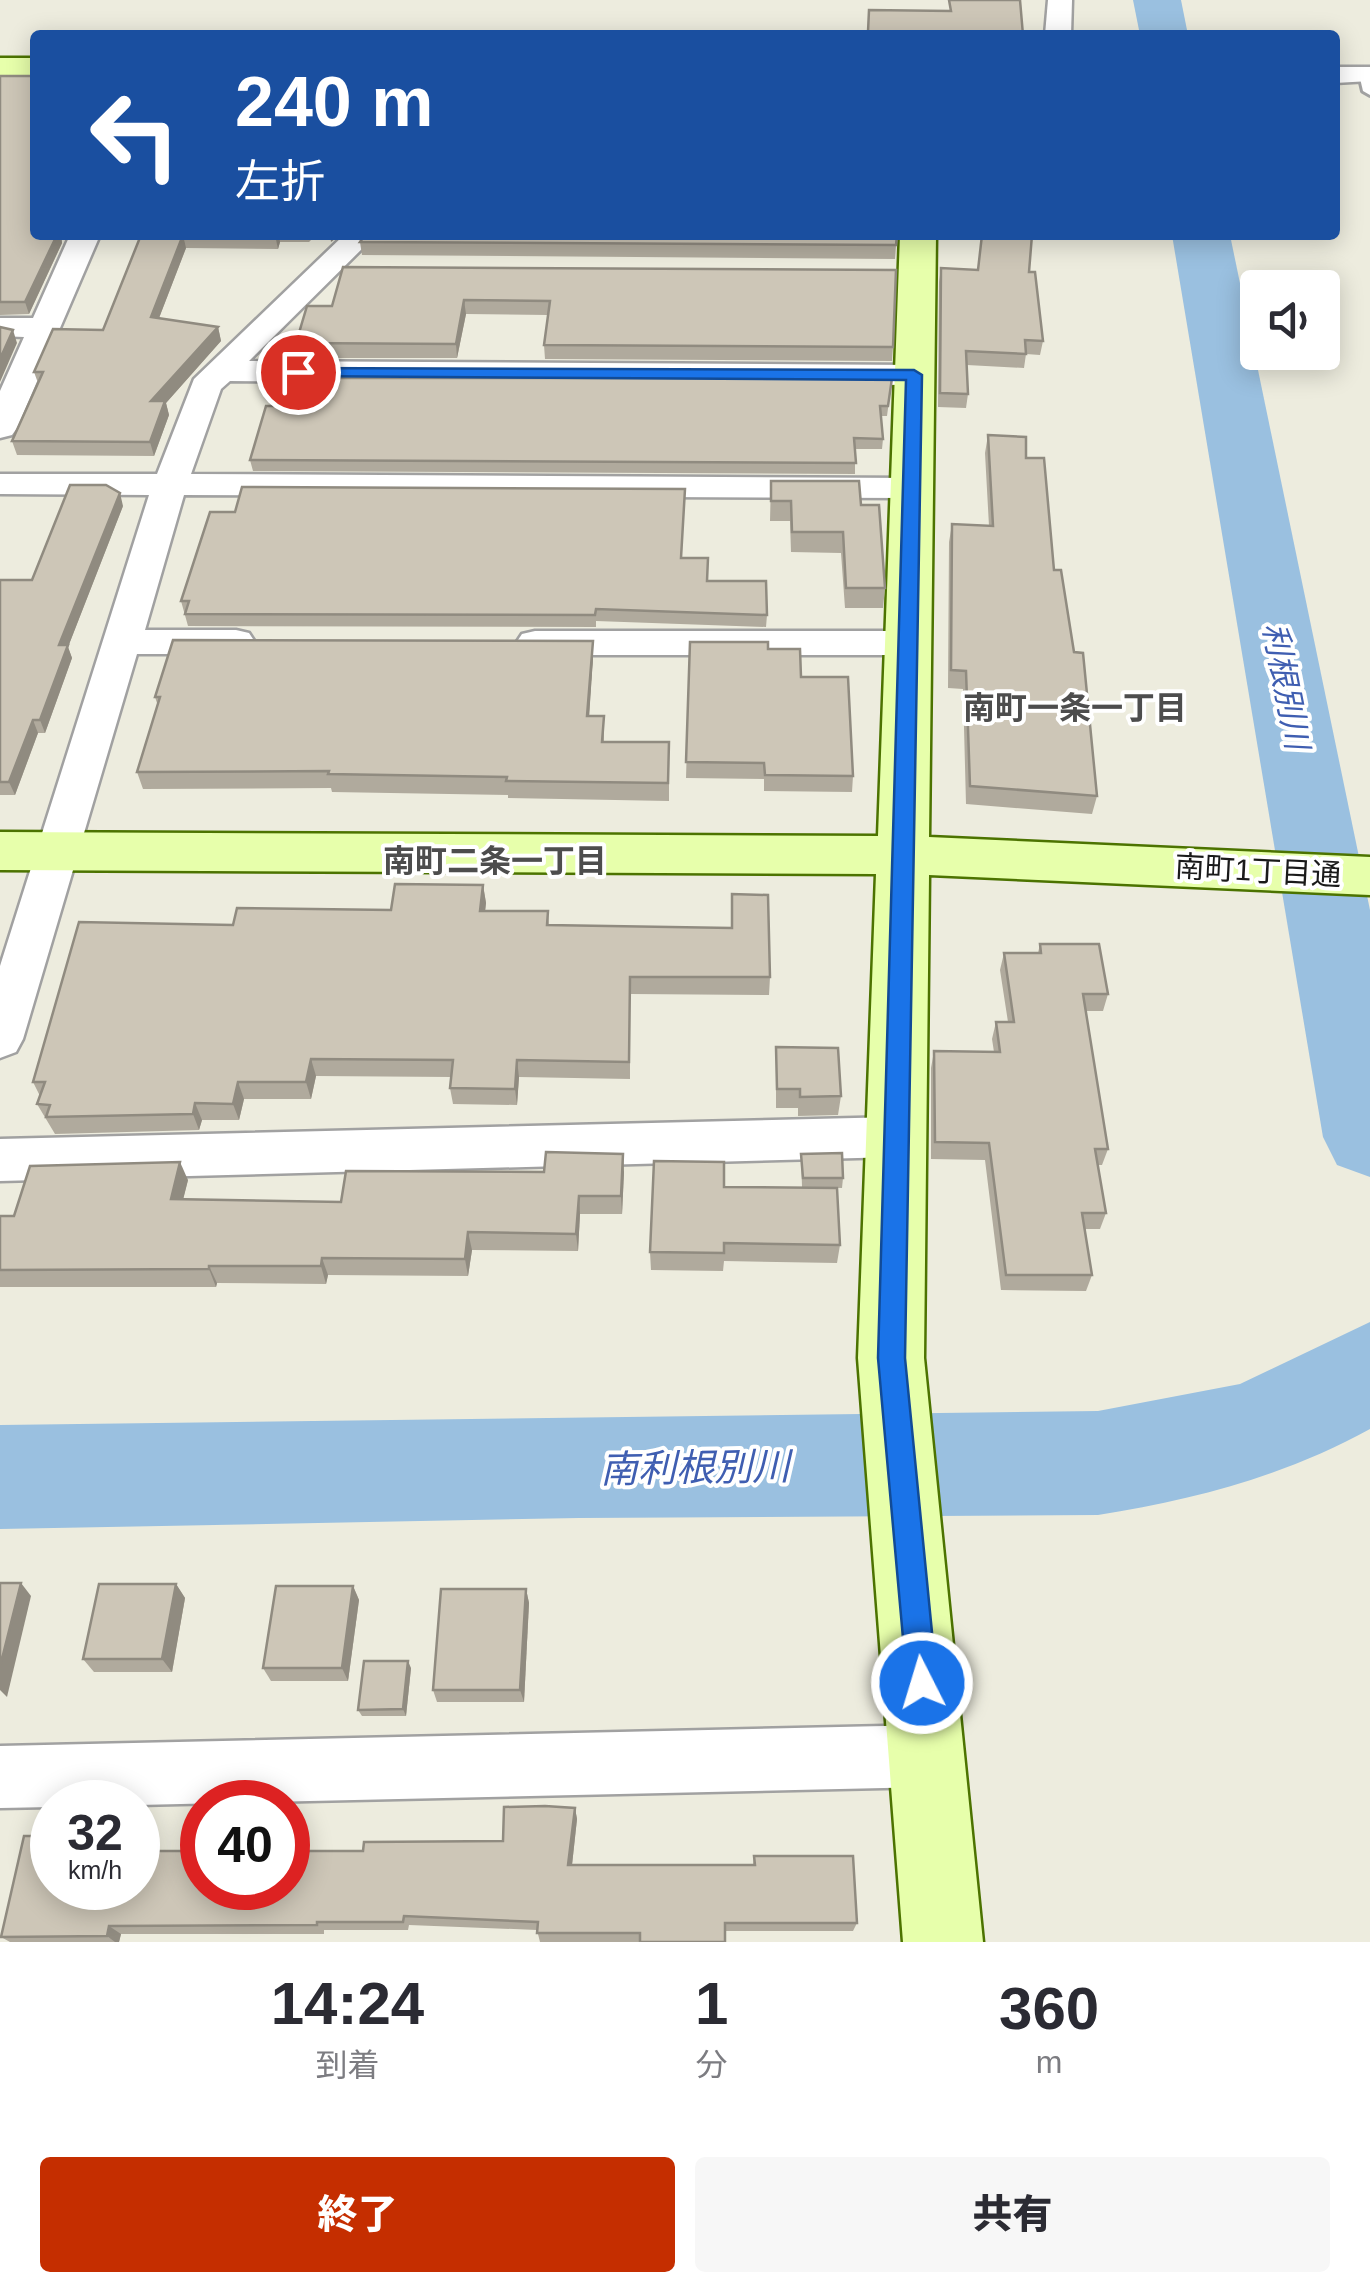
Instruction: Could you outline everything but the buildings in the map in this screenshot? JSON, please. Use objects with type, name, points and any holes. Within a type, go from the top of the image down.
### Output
[{"type":"street","points":[[1058,30],[1060,0]]},
{"type":"street","points":[[0,66],[30,67]]},
{"type":"street","points":[[1340,76],[1368,80]]},
{"type":"street","points":[[0,428],[83,240]]},
{"type":"street","points":[[0,1039],[170,485],[206,386],[327,268],[364,251]]},
{"type":"street","points":[[904,259],[914,375],[891,1358],[943,1942]]},
{"type":"street","points":[[0,328],[46,328]]},
{"type":"street","points":[[221,371],[914,375]]},
{"type":"street","points":[[0,484],[912,488]]},
{"type":"street","points":[[121,642],[278,642]]},
{"type":"street","points":[[494,642],[908,644]]},
{"type":"street","name":"南町1丁目通","points":[[0,851],[903,856],[1370,876]]},
{"type":"street","points":[[0,1160],[896,1137]]},
{"type":"street","points":[[0,1777],[928,1756]]},
{"type":"waterway","name":"利根別川","points":[[1157,0],[1163,30]]},
{"type":"waterway","name":"利根別川","points":[[1202,240],[1370,1137]]},
{"type":"waterway","name":"南利根別川","points":[[0,1477],[579,1466],[1098,1463],[1240,1434],[1307,1408],[1370,1370]]},
{"type":"district","name":"南町一条一丁目","points":[[1075,708]]},
{"type":"district","name":"南町二条一丁目","points":[[495,861]]},
{"type":"route","points":[[298,372],[914,375],[891,1358],[922,1683]]}]
